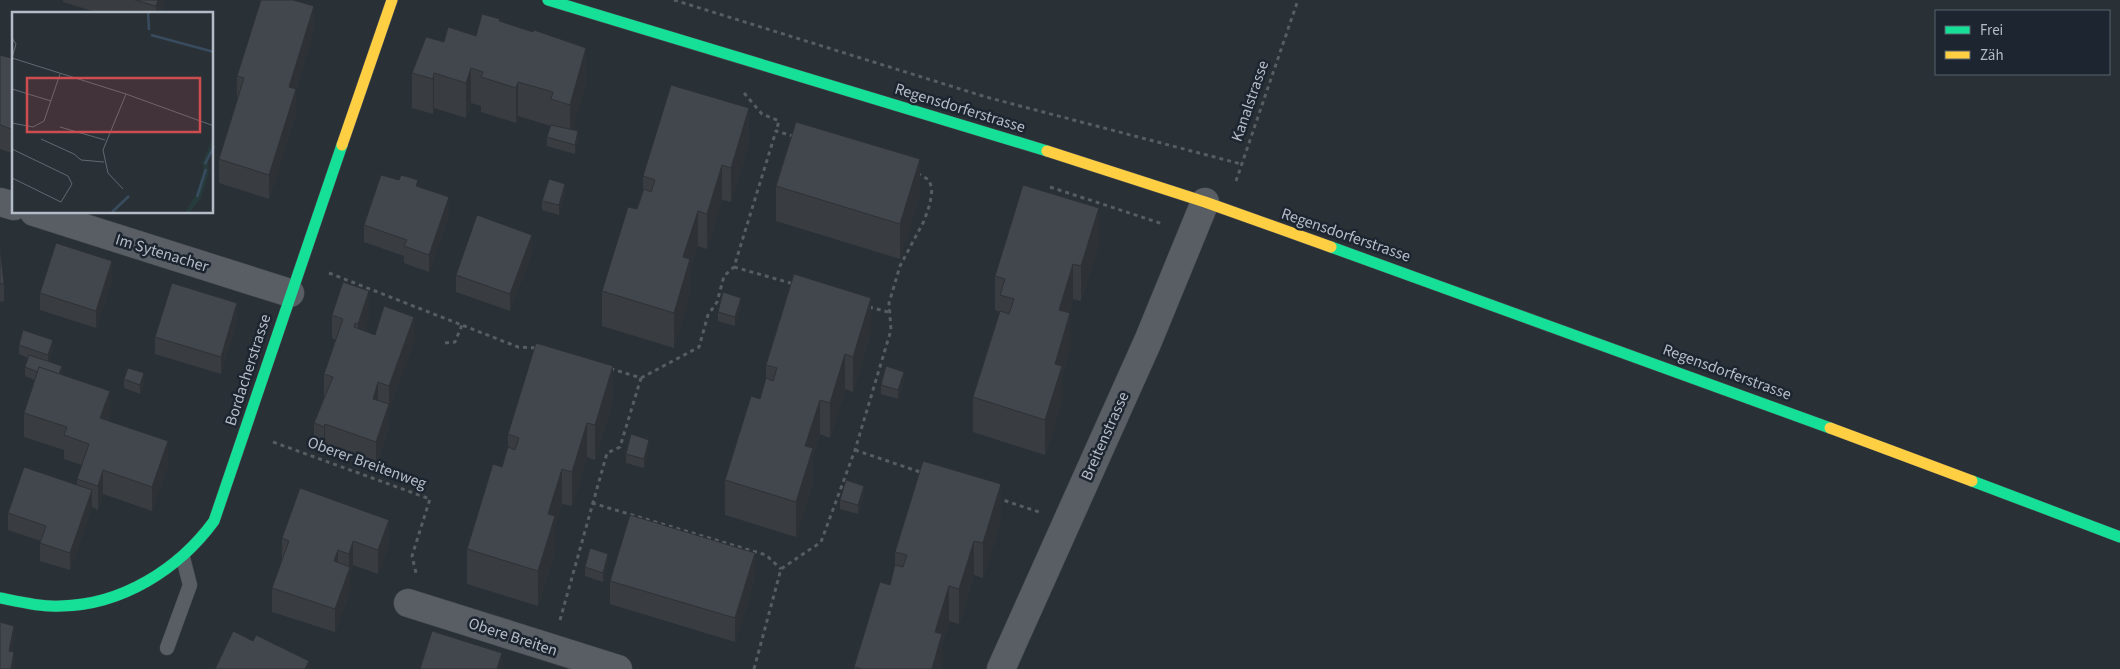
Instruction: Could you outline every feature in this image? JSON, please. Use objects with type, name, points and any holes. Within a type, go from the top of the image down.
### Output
[{"type":"street","name":"Bordacherstrasse","points":[[0,598],[20,602],[68,606],[128,592],[183,558],[204,537],[214,521],[300,262],[392,0]]},
{"type":"street","name":"Regensdorferstrasse","points":[[548,0],[1106,169],[1215,206],[1773,406],[2120,537]]},
{"type":"street","name":"Breitenstrasse","points":[[1001,669],[1155,323],[1215,206]]},
{"type":"street","name":"Im Sytenacher","points":[[40,214],[290,293]]},
{"type":"street","name":"Obere Breiten","points":[[417,606],[618,669]]},
{"type":"lane","points":[[167,648],[190,585],[183,558]]},
{"type":"path","points":[[674,0],[986,97],[1242,164]]},
{"type":"path","name":"Kanalstrasse","points":[[1215,206],[1242,164],[1298,0]]},
{"type":"path","points":[[552,649],[607,453],[620,447],[641,378],[699,347],[708,315],[717,302],[724,276],[734,267],[779,121],[762,114],[744,92]]},
{"type":"path","points":[[776,131],[794,136]]},
{"type":"path","points":[[754,669],[781,569],[821,542],[854,450],[891,330],[888,312],[900,266],[924,220],[930,204],[932,189],[929,180],[925,176],[912,171]]},
{"type":"path","points":[[300,262],[518,347],[542,349]]},
{"type":"path","points":[[734,267],[797,285]]},
{"type":"path","points":[[861,304],[888,312]]},
{"type":"path","points":[[444,343],[455,342],[462,325]]},
{"type":"path","points":[[605,366],[641,378]]},
{"type":"path","name":"Oberer Breitenweg","points":[[244,431],[430,499],[412,556],[417,606]]},
{"type":"path","points":[[854,450],[928,475]]},
{"type":"path","points":[[992,496],[1047,514],[1069,519]]},
{"type":"path","points":[[592,503],[766,555],[781,569]]},
{"type":"building","points":[[135,0],[158,0],[156,6]]},
{"type":"building","points":[[261,0],[293,0],[314,6],[289,87],[296,89],[269,175],[219,159],[244,78],[237,76]]},
{"type":"building","points":[[482,14],[586,48],[570,105],[551,99],[553,92],[518,82],[516,88],[481,77],[483,72],[471,68],[466,83],[434,73],[433,79],[412,73],[426,37],[444,42],[448,27],[476,36]]},
{"type":"building","points":[[0,55],[12,58],[12,129],[0,125]]},
{"type":"building","points":[[671,85],[749,108],[731,168],[722,165],[707,214],[698,211],[683,257],[690,259],[674,313],[602,291],[628,207],[637,209],[644,189],[651,192],[655,180],[643,176]]},
{"type":"building","points":[[796,122],[920,159],[900,224],[776,186]]},
{"type":"building","points":[[551,125],[578,131],[575,145],[547,137]]},
{"type":"building","points":[[381,175],[399,180],[401,175],[418,180],[416,186],[449,197],[429,255],[404,246],[407,240],[364,225]]},
{"type":"building","points":[[549,179],[565,184],[559,205],[542,201]]},
{"type":"building","points":[[1023,185],[1099,208],[1081,266],[1073,264],[1059,310],[1070,313],[1055,364],[1062,366],[1045,420],[973,397],[1000,311],[1009,314],[1014,299],[1000,295],[1005,279],[995,276]]},
{"type":"building","points":[[477,215],[532,235],[510,294],[456,275]]},
{"type":"building","points":[[56,243],[112,261],[96,311],[40,293]]},
{"type":"building","points":[[0,247],[4,284],[0,284]]},
{"type":"building","points":[[794,274],[871,298],[853,357],[845,354],[830,403],[820,400],[805,446],[813,448],[796,502],[725,480],[751,396],[760,399],[766,378],[773,381],[777,368],[766,365]]},
{"type":"building","points":[[343,282],[369,291],[358,324],[355,323],[354,327],[375,335],[384,306],[414,317],[389,386],[378,382],[373,399],[389,404],[376,442],[325,424],[324,427],[314,423],[333,377],[324,374],[343,319],[332,315]]},
{"type":"building","points":[[172,283],[237,303],[221,357],[155,337]]},
{"type":"building","points":[[723,292],[741,298],[735,317],[718,312]]},
{"type":"building","points":[[23,330],[53,340],[48,355],[19,345]]},
{"type":"building","points":[[536,343],[613,366],[595,425],[587,423],[572,472],[562,469],[548,514],[555,516],[538,571],[467,549],[493,464],[502,467],[508,447],[515,450],[519,438],[508,434]]},
{"type":"building","points":[[29,355],[62,366],[59,374],[39,367],[38,372],[25,367]]},
{"type":"building","points":[[886,366],[904,372],[898,390],[881,385]]},
{"type":"building","points":[[39,367],[110,391],[100,418],[168,441],[152,487],[103,470],[98,486],[77,479],[89,444],[64,435],[67,427],[24,413]]},
{"type":"building","points":[[128,368],[144,373],[140,385],[124,379]]},
{"type":"building","points":[[631,434],[649,440],[644,459],[626,454]]},
{"type":"building","points":[[923,461],[1001,484],[983,543],[974,541],[959,589],[949,586],[935,632],[942,634],[932,669],[862,669],[854,667],[880,582],[890,585],[895,565],[903,567],[907,555],[895,552]]},
{"type":"building","points":[[24,467],[92,490],[70,553],[40,543],[46,526],[8,513]]},
{"type":"building","points":[[846,480],[864,486],[858,505],[840,500]]},
{"type":"building","points":[[300,488],[389,520],[378,550],[353,541],[349,554],[338,550],[334,561],[350,567],[335,609],[272,588],[289,541],[282,538]]},
{"type":"building","points":[[630,515],[755,553],[735,618],[610,581]]},
{"type":"building","points":[[590,548],[608,554],[603,573],[585,567]]},
{"type":"building","points":[[0,622],[14,626],[9,651],[14,652],[11,669],[0,669]]},
{"type":"building","points":[[233,631],[253,641],[256,635],[309,661],[305,669],[215,669]]},
{"type":"building","points":[[432,631],[502,653],[497,669],[420,669]]},
{"type":"traffic: fast","points":[[548,0],[1047,151]]},
{"type":"traffic: fast","points":[[0,598],[53,606],[84,604],[106,599],[127,591],[166,569],[184,554],[214,521],[342,145]]},
{"type":"traffic: fast","points":[[1331,247],[1830,428]]},
{"type":"traffic: fast","points":[[1972,481],[2120,537]]},
{"type":"traffic: slow","points":[[342,145],[392,0]]},
{"type":"traffic: slow","points":[[1047,151],[1205,202],[1331,247]]},
{"type":"traffic: slow","points":[[1830,428],[1972,481]]}]
